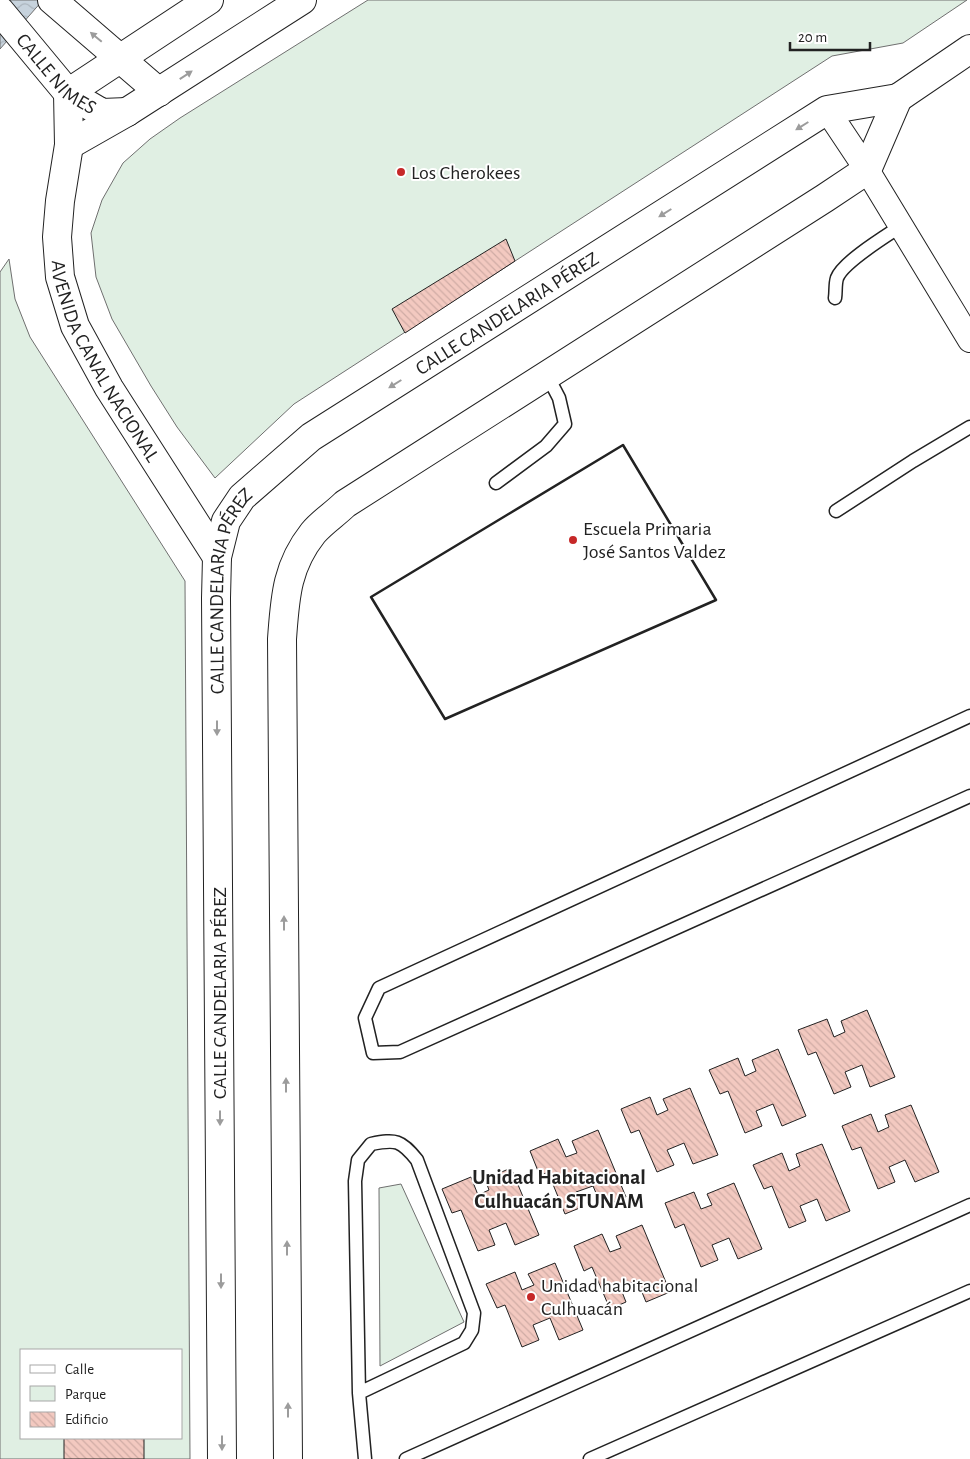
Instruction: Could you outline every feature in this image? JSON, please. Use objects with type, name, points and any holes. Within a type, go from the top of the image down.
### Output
[{"type":"main road","points":[[68,93],[209,0]]},
{"type":"main road","points":[[69,145],[127,112],[302,0]]},
{"type":"main road","points":[[56,3],[159,92]]},
{"type":"main road","name":"CALLE NIMES","points":[[0,11],[68,93],[102,113],[127,112]]},
{"type":"main road","name":"CALLE CANDELARIA PÉREZ","points":[[222,1459],[216,638],[217,557],[226,521],[242,496],[311,437],[827,110],[898,98],[970,49]]},
{"type":"main road","name":"AVENIDA CANAL NACIONAL","points":[[68,93],[69,145],[60,201],[57,237],[60,277],[75,326],[109,388],[217,557]]},
{"type":"main road","points":[[288,1459],[282,639],[286,590],[296,558],[314,532],[345,504],[867,170],[898,98]]},
{"type":"street","points":[[827,110],[867,170],[970,340]]},
{"type":"lane","points":[[836,298],[837,277],[865,250],[901,226]]},
{"type":"lane","points":[[496,483],[546,446],[564,424],[559,398],[547,375]]},
{"type":"lane","points":[[836,511],[970,427]]},
{"type":"lane","points":[[970,716],[379,988],[365,1018],[373,1053],[400,1052],[970,796]]},
{"type":"lane","points":[[359,1393],[464,1343],[472,1330],[474,1313],[417,1160],[406,1147],[391,1140],[371,1144],[358,1160],[355,1181],[359,1393],[365,1459]]},
{"type":"lane","points":[[406,1459],[970,1205]]},
{"type":"lane","points":[[590,1459],[970,1291]]},
{"type":"green space","points":[[368,0],[967,0],[903,43],[832,56],[294,404],[215,478],[177,427],[112,319],[96,277],[91,233],[102,200],[123,163],[150,139],[180,118]]},
{"type":"green space","points":[[9,259],[15,299],[30,337],[185,581],[190,1459],[0,1459],[0,272]]},
{"type":"green space","points":[[401,1184],[464,1322],[380,1366],[379,1188]]},
{"type":"water","points":[[0,0],[43,0],[0,49]]},
{"type":"building","points":[[506,239],[515,261],[405,333],[392,309]]},
{"type":"building","points":[[867,1010],[895,1077],[870,1087],[862,1065],[845,1072],[851,1087],[834,1094],[816,1052],[808,1055],[798,1030],[827,1019],[834,1037],[845,1032],[841,1021]]},
{"type":"building","points":[[778,1049],[806,1116],[782,1126],[773,1104],[756,1111],[762,1126],[745,1133],[728,1091],[720,1094],[709,1070],[738,1058],[745,1076],[756,1071],[752,1060]]},
{"type":"building","points":[[690,1088],[718,1155],[693,1164],[684,1143],[667,1150],[674,1165],[657,1172],[639,1130],[631,1133],[621,1109],[650,1097],[657,1115],[668,1110],[663,1099]]},
{"type":"building","points":[[911,1105],[939,1172],[915,1182],[905,1160],[889,1167],[895,1182],[878,1189],[861,1147],[852,1150],[842,1126],[871,1114],[878,1132],[889,1127],[885,1115]]},
{"type":"building","name":"Unidad habitacional Culhuacán","points":[[598,1130],[626,1197],[602,1207],[593,1186],[576,1192],[582,1207],[565,1214],[548,1172],[540,1176],[530,1151],[558,1139],[566,1157],[577,1153],[572,1141]]},
{"type":"building","points":[[822,1144],[850,1211],[826,1221],[817,1199],[800,1206],[806,1221],[789,1228],[772,1186],[764,1189],[753,1165],[782,1153],[789,1171],[800,1166],[796,1154]]},
{"type":"building","name":"Unidad habitacional Culhuacán","points":[[511,1168],[539,1235],[515,1245],[506,1223],[489,1230],[495,1245],[478,1251],[461,1210],[452,1213],[442,1189],[471,1177],[478,1195],[489,1190],[485,1179]]},
{"type":"building","name":"Unidad habitacional Culhuacán","points":[[734,1183],[762,1249],[738,1259],[729,1238],[712,1245],[718,1260],[701,1267],[684,1224],[675,1228],[665,1203],[694,1192],[701,1209],[712,1205],[707,1194]]},
{"type":"building","name":"Unidad habitacional Culhuacán","points":[[642,1225],[670,1292],[646,1302],[637,1280],[620,1287],[626,1302],[610,1309],[592,1267],[584,1271],[574,1246],[602,1234],[610,1252],[621,1248],[616,1236]]},
{"type":"building","name":"Unidad habitacional Culhuacán","points":[[555,1263],[583,1330],[559,1340],[550,1318],[533,1325],[539,1340],[522,1347],[505,1305],[497,1308],[486,1284],[515,1272],[522,1290],[534,1285],[528,1274]]},
{"type":"building","points":[[64,1439],[144,1439],[144,1459],[64,1459]]},
{"type":"wall","points":[[623,445],[716,600],[445,719],[371,597],[623,445]]},
{"type":"place","name":"Los Cherokees","points":[[401,172]]},
{"type":"place","name":"Escuela Primaria José Santos Valdez","points":[[573,540]]},
{"type":"place","name":"Unidad habitacional Culhuacán","points":[[531,1297]]},
{"type":"district","name":"Unidad Habitacional Culhuacán STUNAM","points":[[559,1189]]}]
